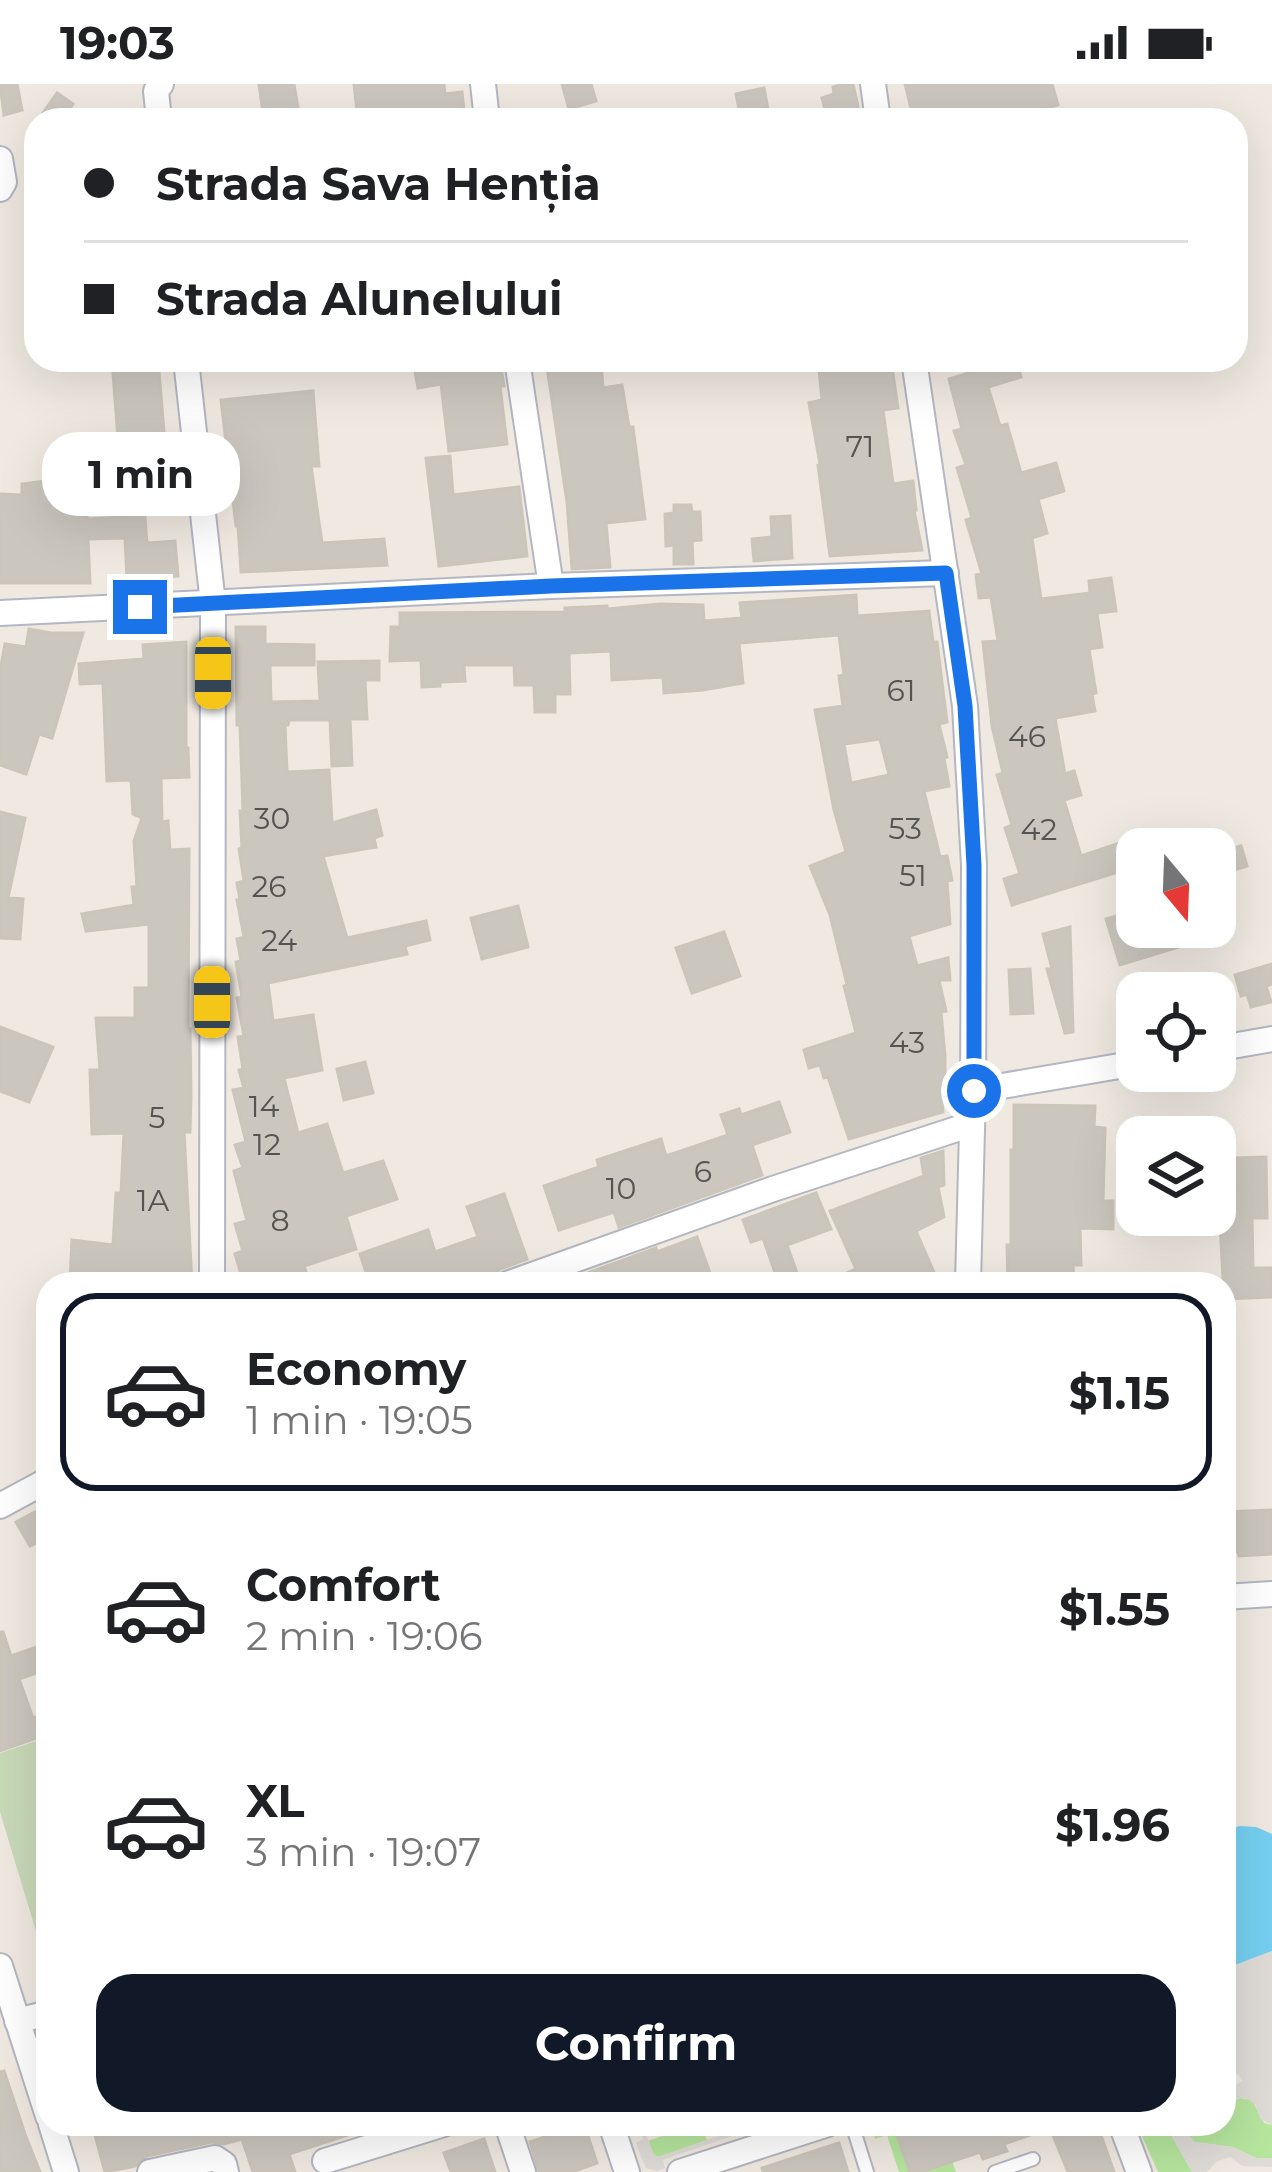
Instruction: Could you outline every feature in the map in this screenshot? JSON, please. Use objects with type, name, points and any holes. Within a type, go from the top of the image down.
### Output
[{"type":"street","points":[[0,159],[1,189]]},
{"type":"street","points":[[187,372],[213,604],[212,1272]]},
{"type":"street","points":[[519,372],[551,586]]},
{"type":"street","points":[[916,372],[965,706],[974,865],[968,1272]]},
{"type":"street","points":[[0,613],[551,586],[946,573]]},
{"type":"street","points":[[1236,1045],[1272,1039]]},
{"type":"street","points":[[974,1091],[1116,1067]]},
{"type":"street","points":[[541,1272],[972,1124]]},
{"type":"street","points":[[0,1506],[36,1486]]},
{"type":"street","points":[[1236,1596],[1272,1594]]},
{"type":"street","points":[[0,1966],[36,2080]]},
{"type":"street","points":[[17,2021],[36,2016]]},
{"type":"street","points":[[54,2136],[66,2172]]},
{"type":"street","points":[[325,2161],[405,2136]]},
{"type":"street","points":[[511,2136],[523,2172]]},
{"type":"street","points":[[615,2136],[627,2172]]},
{"type":"street","points":[[680,2172],[791,2136]]},
{"type":"street","points":[[1126,2136],[1139,2172]]},
{"type":"street","points":[[150,2172],[214,2158],[224,2164],[226,2172]]},
{"type":"lane","points":[[856,2136],[867,2172]]},
{"type":"lane","points":[[995,2172],[1033,2159]]},
{"type":"green space","points":[[36,1741],[36,1931],[0,1812],[0,1753]]},
{"type":"green space","points":[[1236,2100],[1252,2100],[1264,2123],[1272,2125],[1272,2158],[1195,2142],[1190,2136],[1236,2136]]},
{"type":"green space","points":[[662,2136],[706,2136],[707,2140],[659,2157],[648,2141]]},
{"type":"green space","points":[[887,2136],[910,2136],[921,2171],[952,2161],[956,2172],[899,2172]]},
{"type":"green space","points":[[1142,2136],[1172,2136],[1192,2172],[1158,2172]]},
{"type":"shaded area","points":[[1272,1951],[1272,2125],[1260,2119],[1256,2105],[1246,2098],[1236,2100],[1236,2085],[1242,2081],[1236,2075],[1236,1964]]},
{"type":"shaded area","points":[[647,2136],[658,2157],[718,2136],[732,2136],[663,2160],[665,2168],[657,2171],[646,2168],[642,2159],[636,2143]]},
{"type":"shaded area","points":[[1172,2136],[1190,2136],[1195,2142],[1272,2158],[1272,2167],[1242,2166],[1230,2157],[1207,2172],[1192,2172]]},
{"type":"water","points":[[1236,1827],[1256,1827],[1272,1834],[1272,1951],[1236,1964]]},
{"type":"building","points":[[0,84],[17,84],[22,110],[4,115]]},
{"type":"building","points":[[259,84],[294,84],[298,108],[262,108]]},
{"type":"building","points":[[354,84],[444,84],[445,94],[462,92],[464,108],[357,108]]},
{"type":"building","points":[[562,84],[591,84],[596,101],[569,108]]},
{"type":"building","points":[[853,84],[858,108],[825,108],[822,98],[834,94],[833,87]]},
{"type":"building","points":[[905,84],[1052,84],[1058,105],[1047,108],[911,108]]},
{"type":"building","points":[[764,88],[768,108],[739,108],[736,94]]},
{"type":"building","points":[[57,93],[73,104],[70,108],[46,108]]},
{"type":"building","points":[[113,372],[159,372],[167,468],[162,468],[164,491],[151,492],[152,505],[144,506],[147,543],[175,541],[178,576],[127,579],[125,538],[88,539],[90,583],[0,583],[0,494],[22,495],[22,484],[83,476],[87,519],[124,517]]},
{"type":"building","points":[[415,372],[502,372],[507,444],[449,451],[441,384],[418,388]]},
{"type":"building","points":[[548,372],[602,372],[603,388],[622,385],[629,427],[633,427],[645,519],[606,523],[610,567],[572,569]]},
{"type":"building","points":[[819,372],[893,372],[898,408],[883,410],[893,484],[913,481],[922,550],[830,556],[809,403],[822,400]]},
{"type":"building","points":[[972,372],[1020,372],[1021,377],[988,387],[1000,426],[1007,424],[1021,473],[1056,463],[1064,491],[1038,499],[1047,533],[1032,538],[1041,599],[1090,593],[1089,581],[1111,578],[1116,611],[1097,613],[1102,647],[1089,649],[1095,711],[1055,718],[1065,774],[1074,771],[1081,795],[1064,800],[1081,856],[1116,844],[1116,873],[1012,905],[1004,879],[1020,874],[1005,828],[1012,825],[997,775],[1003,773],[992,726],[983,642],[998,641],[991,597],[979,598],[976,575],[982,574],[957,468],[966,465],[954,431],[962,429],[949,379]]},
{"type":"building","points":[[313,391],[319,466],[311,466],[322,543],[384,539],[387,565],[241,572],[221,400]]},
{"type":"building","points":[[450,456],[453,495],[519,487],[527,556],[439,566],[426,458]]},
{"type":"building","points":[[674,505],[691,505],[692,512],[700,512],[701,540],[692,541],[693,564],[674,564],[674,545],[666,546],[665,514],[674,513]]},
{"type":"building","points":[[790,516],[792,558],[754,561],[752,539],[772,537],[771,517]]},
{"type":"building","points":[[856,595],[857,616],[929,611],[947,722],[939,724],[949,786],[924,791],[940,857],[947,856],[952,880],[947,881],[950,924],[909,936],[917,966],[948,958],[950,980],[939,980],[946,1011],[941,1012],[943,1112],[849,1139],[828,1077],[824,1078],[820,1065],[809,1068],[804,1050],[856,1033],[830,915],[810,866],[846,852],[815,710],[843,706],[839,635],[739,643],[743,683],[664,693],[663,677],[612,680],[611,651],[569,653],[570,694],[555,694],[555,712],[535,712],[534,685],[515,685],[514,665],[464,665],[465,681],[422,687],[421,660],[390,661],[391,627],[400,627],[400,613],[703,605],[704,621],[742,618],[740,603]],"holes":[[[880,739],[889,775],[851,783],[844,744]]]},
{"type":"building","points":[[236,627],[265,627],[265,644],[314,645],[314,665],[270,665],[271,702],[320,701],[318,662],[379,661],[379,680],[365,680],[367,719],[350,719],[352,765],[332,766],[330,720],[289,720],[285,725],[287,772],[329,770],[332,823],[376,810],[382,835],[374,838],[376,847],[323,856],[347,938],[426,921],[430,940],[405,946],[407,954],[268,983],[273,1021],[313,1015],[322,1070],[284,1078],[298,1133],[327,1124],[343,1173],[383,1161],[397,1199],[346,1216],[356,1249],[304,1266],[306,1272],[240,1272],[235,1254],[243,1251],[235,1224],[247,1221],[234,1171],[243,1168],[235,1145],[246,1142],[233,1090],[244,1088],[239,1070],[243,1069],[238,1037],[244,1036],[236,962],[241,961],[237,939],[244,937],[237,900],[237,883],[244,881]]},
{"type":"building","points":[[29,629],[83,633],[52,738],[39,734],[26,774],[0,765],[0,671],[5,644],[26,647]]},
{"type":"building","points":[[186,642],[189,777],[161,778],[162,822],[168,821],[170,850],[189,849],[191,1095],[190,1132],[184,1132],[191,1272],[70,1272],[72,1240],[113,1245],[116,1193],[121,1193],[124,1133],[92,1134],[90,1070],[100,1070],[96,1018],[135,1018],[135,988],[149,988],[149,924],[86,931],[82,914],[134,905],[134,841],[142,818],[133,814],[131,780],[107,781],[103,683],[80,684],[79,664],[144,659],[143,645]]},
{"type":"building","points":[[0,812],[25,818],[8,898],[23,899],[20,939],[0,938]]},
{"type":"building","points":[[1241,846],[1247,866],[1236,869],[1236,848]]},
{"type":"building","points":[[518,906],[528,947],[482,959],[471,918]]},
{"type":"building","points":[[1116,916],[1116,948],[1176,948],[1120,965],[1106,919]]},
{"type":"building","points":[[1070,927],[1073,1032],[1065,1033],[1047,969],[1052,969],[1043,934]]},
{"type":"building","points":[[724,932],[740,976],[692,993],[676,948]]},
{"type":"building","points":[[1272,964],[1272,984],[1266,986],[1271,1002],[1251,1007],[1247,994],[1241,996],[1236,975]]},
{"type":"building","points":[[1030,969],[1033,1013],[1011,1014],[1009,970]]},
{"type":"building","points":[[0,1027],[53,1047],[29,1102],[0,1091]]},
{"type":"building","points":[[365,1062],[373,1093],[344,1100],[337,1069]]},
{"type":"building","points":[[779,1102],[790,1132],[752,1145],[762,1175],[619,1227],[614,1212],[559,1230],[544,1186],[599,1167],[597,1160],[661,1139],[666,1156],[728,1135],[721,1115],[739,1109],[741,1115]]},
{"type":"building","points":[[1014,1105],[1095,1106],[1094,1127],[1105,1128],[1103,1201],[1113,1201],[1113,1229],[1080,1228],[1081,1265],[1073,1265],[1073,1272],[1008,1272]]},
{"type":"building","points":[[943,1151],[944,1185],[938,1187],[944,1217],[916,1231],[934,1272],[849,1272],[856,1269],[830,1211],[924,1176],[921,1158]]},
{"type":"building","points":[[1266,1157],[1267,1218],[1252,1218],[1253,1268],[1272,1268],[1272,1297],[1236,1298],[1236,1272],[1223,1272],[1221,1236],[1236,1236],[1237,1158]]},
{"type":"building","points":[[816,1193],[831,1229],[787,1245],[797,1272],[775,1272],[763,1238],[751,1242],[743,1220]]},
{"type":"building","points":[[504,1194],[527,1259],[496,1272],[366,1272],[360,1254],[428,1230],[435,1252],[478,1237],[467,1207]]},
{"type":"building","points":[[697,1237],[710,1272],[591,1272],[656,1248],[657,1252]]},
{"type":"building","points":[[1272,1510],[1272,1554],[1239,1556],[1236,1512]]},
{"type":"building","points":[[36,1511],[36,1543],[30,1546],[16,1522]]},
{"type":"building","points":[[3,1632],[11,1656],[36,1647],[36,1673],[19,1679],[36,1717],[36,1738],[0,1751]]},
{"type":"building","points":[[4,2071],[40,2172],[0,2172],[0,2072]]},
{"type":"building","points":[[95,2136],[345,2136],[289,2154],[295,2172],[253,2172],[242,2139],[147,2156],[135,2166],[105,2172]]},
{"type":"building","points":[[588,2136],[597,2163],[572,2172],[539,2172],[530,2142]]},
{"type":"building","points":[[897,2136],[1027,2136],[1004,2144],[1007,2151],[983,2159],[980,2152],[910,2172]]},
{"type":"building","points":[[1053,2136],[1101,2136],[1114,2172],[1068,2172]]},
{"type":"building","points":[[484,2139],[495,2172],[451,2172],[444,2153]]},
{"type":"building","points":[[839,2143],[848,2172],[763,2172],[762,2168]]},
{"type":"route","points":[[140,607],[551,586],[946,573],[965,706],[974,865],[974,1091]]}]
